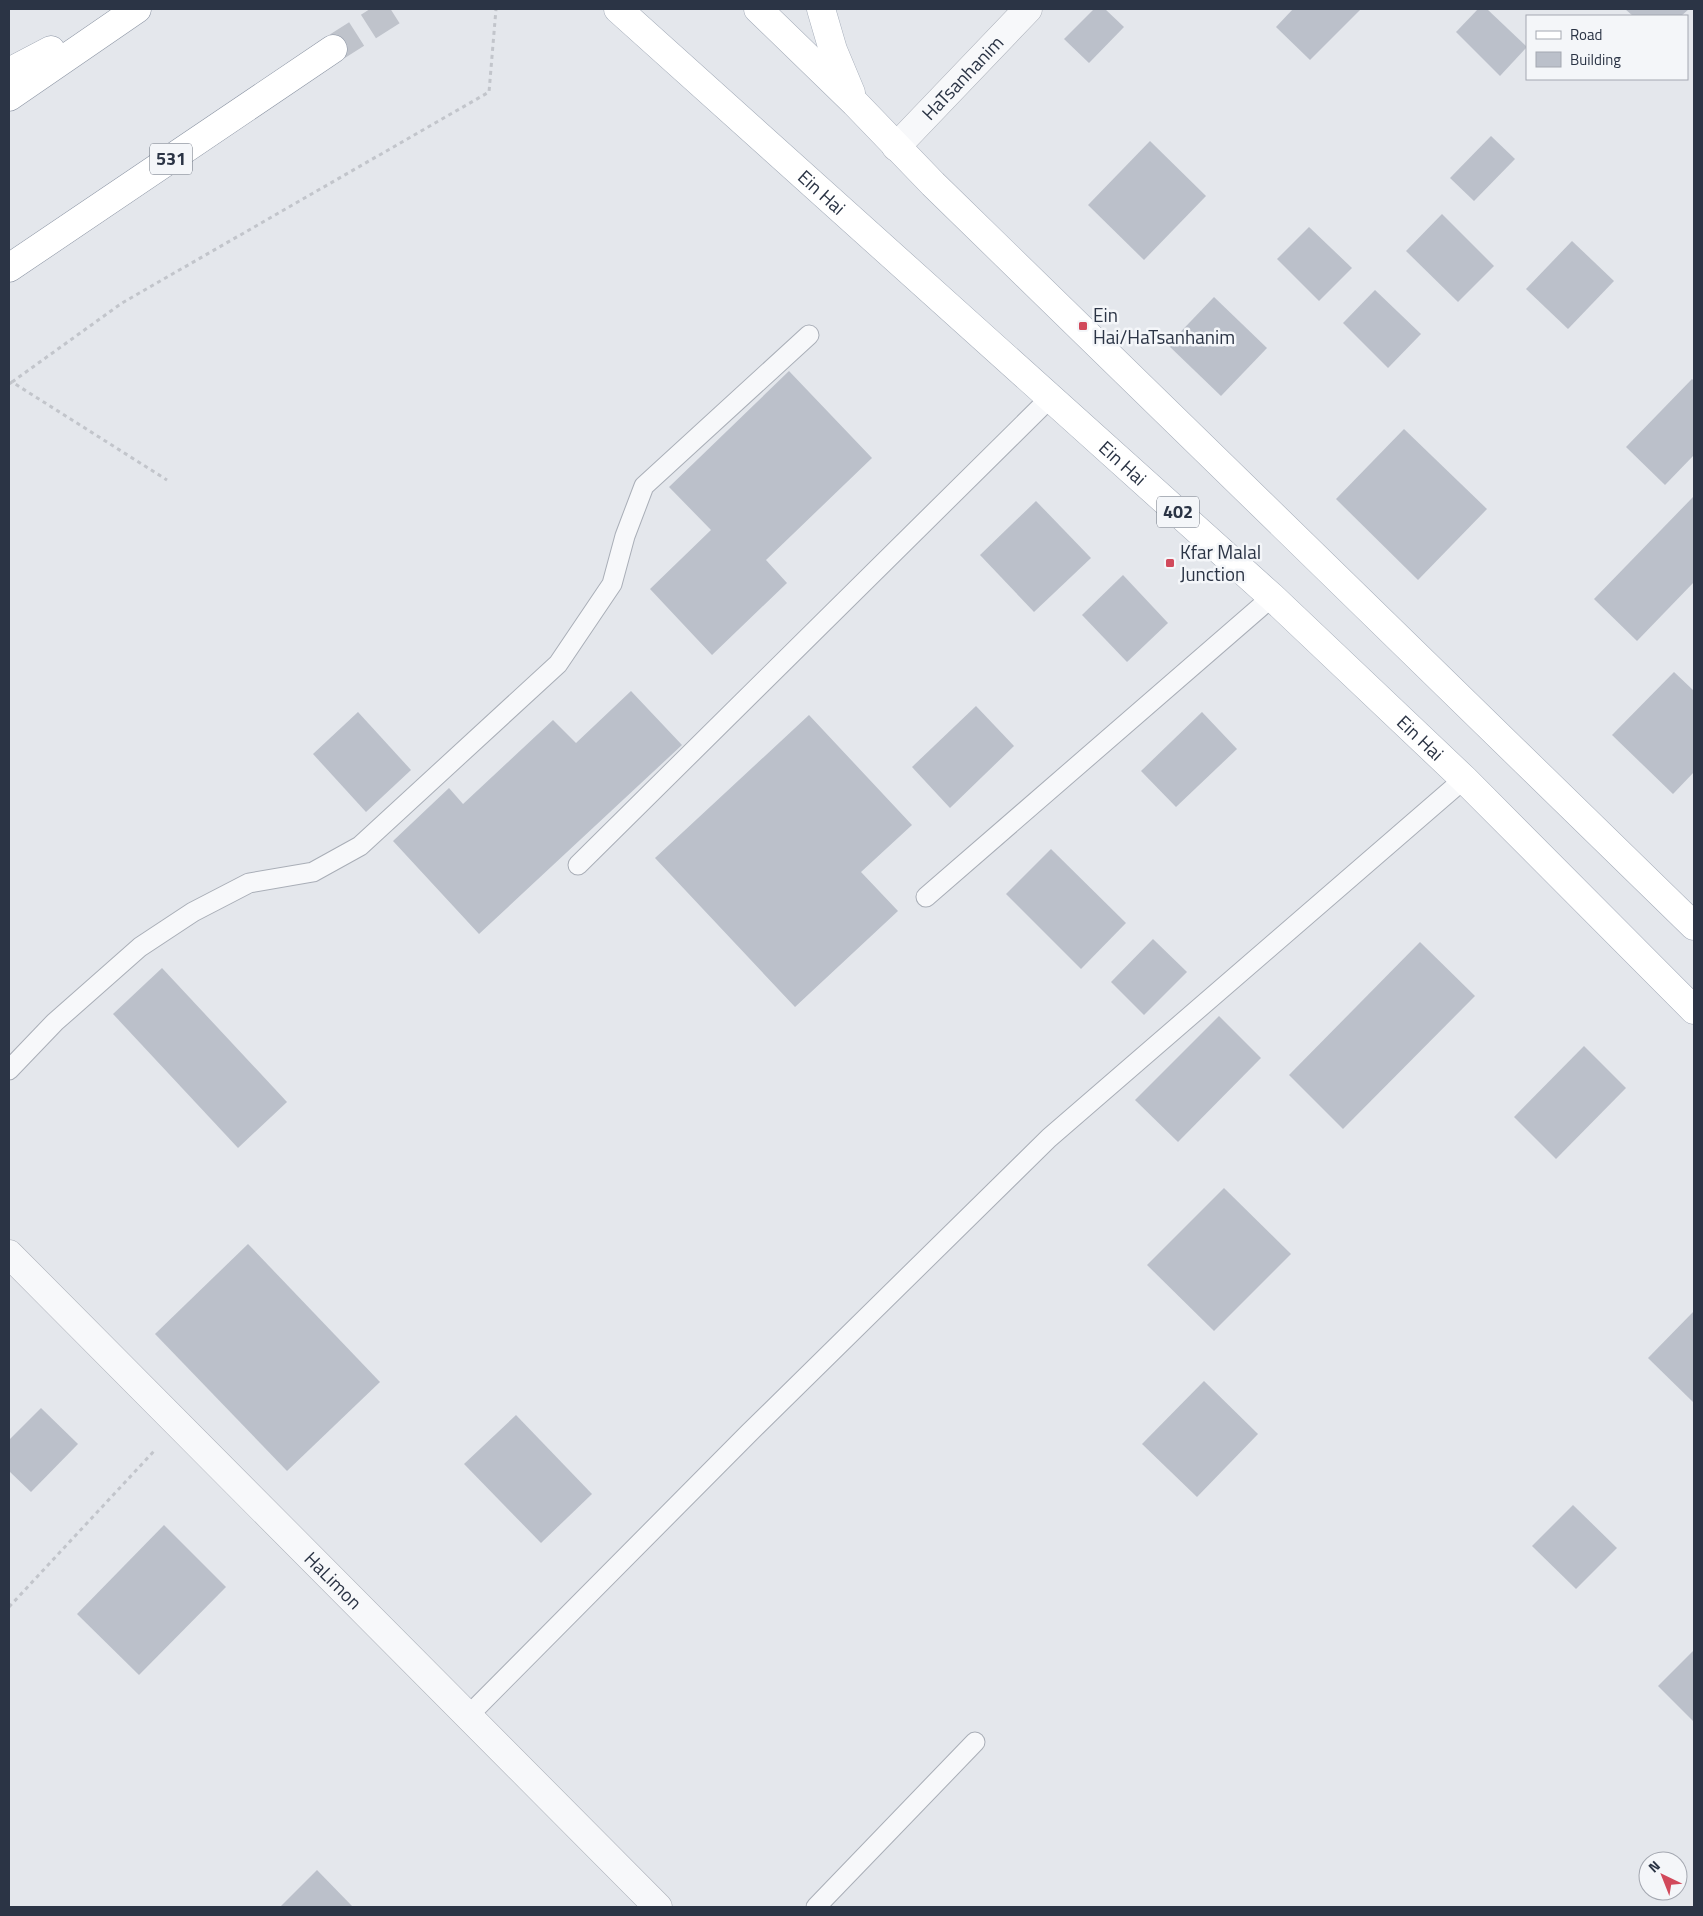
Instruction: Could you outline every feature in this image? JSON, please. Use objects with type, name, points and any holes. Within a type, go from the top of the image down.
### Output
[{"type":"main road","points":[[9,72],[129,9]]},
{"type":"main road","points":[[9,97],[137,9]]},
{"type":"main road","name":"Ein Hai","points":[[618,9],[1272,597],[1464,779],[1694,1010]]},
{"type":"main road","points":[[758,9],[855,103],[896,147],[1694,926]]},
{"type":"main road","points":[[820,9],[833,50],[855,103]]},
{"type":"main road","name":"531","points":[[9,268],[334,49]]},
{"type":"street","name":"HaTsanhanim","points":[[896,147],[1028,9]]},
{"type":"street","name":"HaLimon","points":[[9,1254],[658,1907]]},
{"type":"lane","points":[[9,1070],[55,1022],[140,947],[193,912],[249,883],[313,872],[360,846],[419,792],[558,664],[612,584],[625,536],[644,486],[809,335]]},
{"type":"lane","points":[[578,865],[1051,397]]},
{"type":"lane","points":[[926,896],[1272,597]]},
{"type":"lane","points":[[468,1716],[749,1433],[1050,1138],[1464,779]]},
{"type":"lane","points":[[816,1907],[975,1742]]},
{"type":"path","points":[[167,480],[11,383],[122,303],[489,92],[496,9]]},
{"type":"path","points":[[9,1607],[178,1425]]},
{"type":"building","points":[[1094,9],[1105,9],[1124,27],[1089,63],[1064,39]]},
{"type":"building","points":[[1293,9],[1361,9],[1310,60],[1276,27]]},
{"type":"building","points":[[1478,9],[1487,9],[1526,48],[1500,76],[1456,32]]},
{"type":"building","points":[[1625,9],[1689,9],[1682,15],[1632,15]]},
{"type":"building","points":[[1491,136],[1515,159],[1474,201],[1450,178]]},
{"type":"building","points":[[1150,141],[1206,196],[1144,260],[1088,205]]},
{"type":"building","points":[[1442,214],[1494,266],[1458,302],[1406,251]]},
{"type":"building","points":[[1309,227],[1352,268],[1319,301],[1277,259]]},
{"type":"building","points":[[1572,241],[1614,281],[1568,329],[1526,289]]},
{"type":"building","points":[[1375,290],[1421,334],[1388,368],[1343,323]]},
{"type":"building","points":[[1214,297],[1267,348],[1221,396],[1168,345]]},
{"type":"building","points":[[789,371],[872,458],[766,560],[787,583],[712,655],[650,589],[711,530],[669,487]]},
{"type":"building","points":[[1692,379],[1694,381],[1694,455],[1665,485],[1626,447]]},
{"type":"building","points":[[1404,429],[1487,509],[1418,580],[1336,499]]},
{"type":"building","points":[[1694,496],[1694,582],[1637,641],[1594,599]]},
{"type":"building","points":[[1036,501],[1091,558],[1034,612],[980,555]]},
{"type":"building","points":[[1123,575],[1168,623],[1127,662],[1082,615]]},
{"type":"building","points":[[1674,672],[1694,691],[1694,772],[1673,794],[1612,735]]},
{"type":"building","points":[[631,691],[682,745],[479,934],[393,841],[449,788],[463,804],[553,720],[576,743]]},
{"type":"building","points":[[976,706],[1014,746],[950,808],[912,767]]},
{"type":"building","points":[[358,712],[411,770],[366,812],[313,754]]},
{"type":"building","points":[[1202,712],[1237,749],[1176,807],[1141,771]]},
{"type":"building","points":[[809,715],[912,825],[861,872],[898,911],[795,1007],[655,858]]},
{"type":"building","points":[[1051,849],[1126,923],[1081,969],[1006,894]]},
{"type":"building","points":[[1153,939],[1187,972],[1144,1015],[1111,982]]},
{"type":"building","points":[[1420,942],[1475,996],[1343,1129],[1289,1075]]},
{"type":"building","points":[[162,968],[287,1102],[238,1148],[113,1014]]},
{"type":"building","points":[[1219,1016],[1261,1058],[1178,1142],[1135,1100]]},
{"type":"building","points":[[1584,1046],[1626,1088],[1556,1159],[1514,1117]]},
{"type":"building","points":[[1224,1188],[1291,1254],[1214,1331],[1147,1265]]},
{"type":"building","points":[[248,1244],[380,1382],[287,1471],[155,1334]]},
{"type":"building","points":[[1694,1311],[1694,1401],[1693,1402],[1648,1358]]},
{"type":"building","points":[[1204,1381],[1258,1434],[1197,1497],[1142,1444]]},
{"type":"building","points":[[41,1408],[78,1444],[31,1492],[9,1471],[9,1440]]},
{"type":"building","points":[[516,1415],[592,1494],[541,1543],[464,1464]]},
{"type":"building","points":[[1573,1505],[1617,1548],[1576,1589],[1532,1546]]},
{"type":"building","points":[[164,1525],[226,1587],[139,1675],[77,1614]]},
{"type":"building","points":[[1694,1650],[1694,1722],[1658,1686]]},
{"type":"building","points":[[317,1870],[351,1907],[280,1907]]},
{"type":"tunnel","points":[[333,49],[396,9]]},
{"type":"place","name":"Ein Hai/HaTsanhanim","points":[[1083,326]]},
{"type":"place","name":"Kfar Malal Junction","points":[[1170,563]]}]
